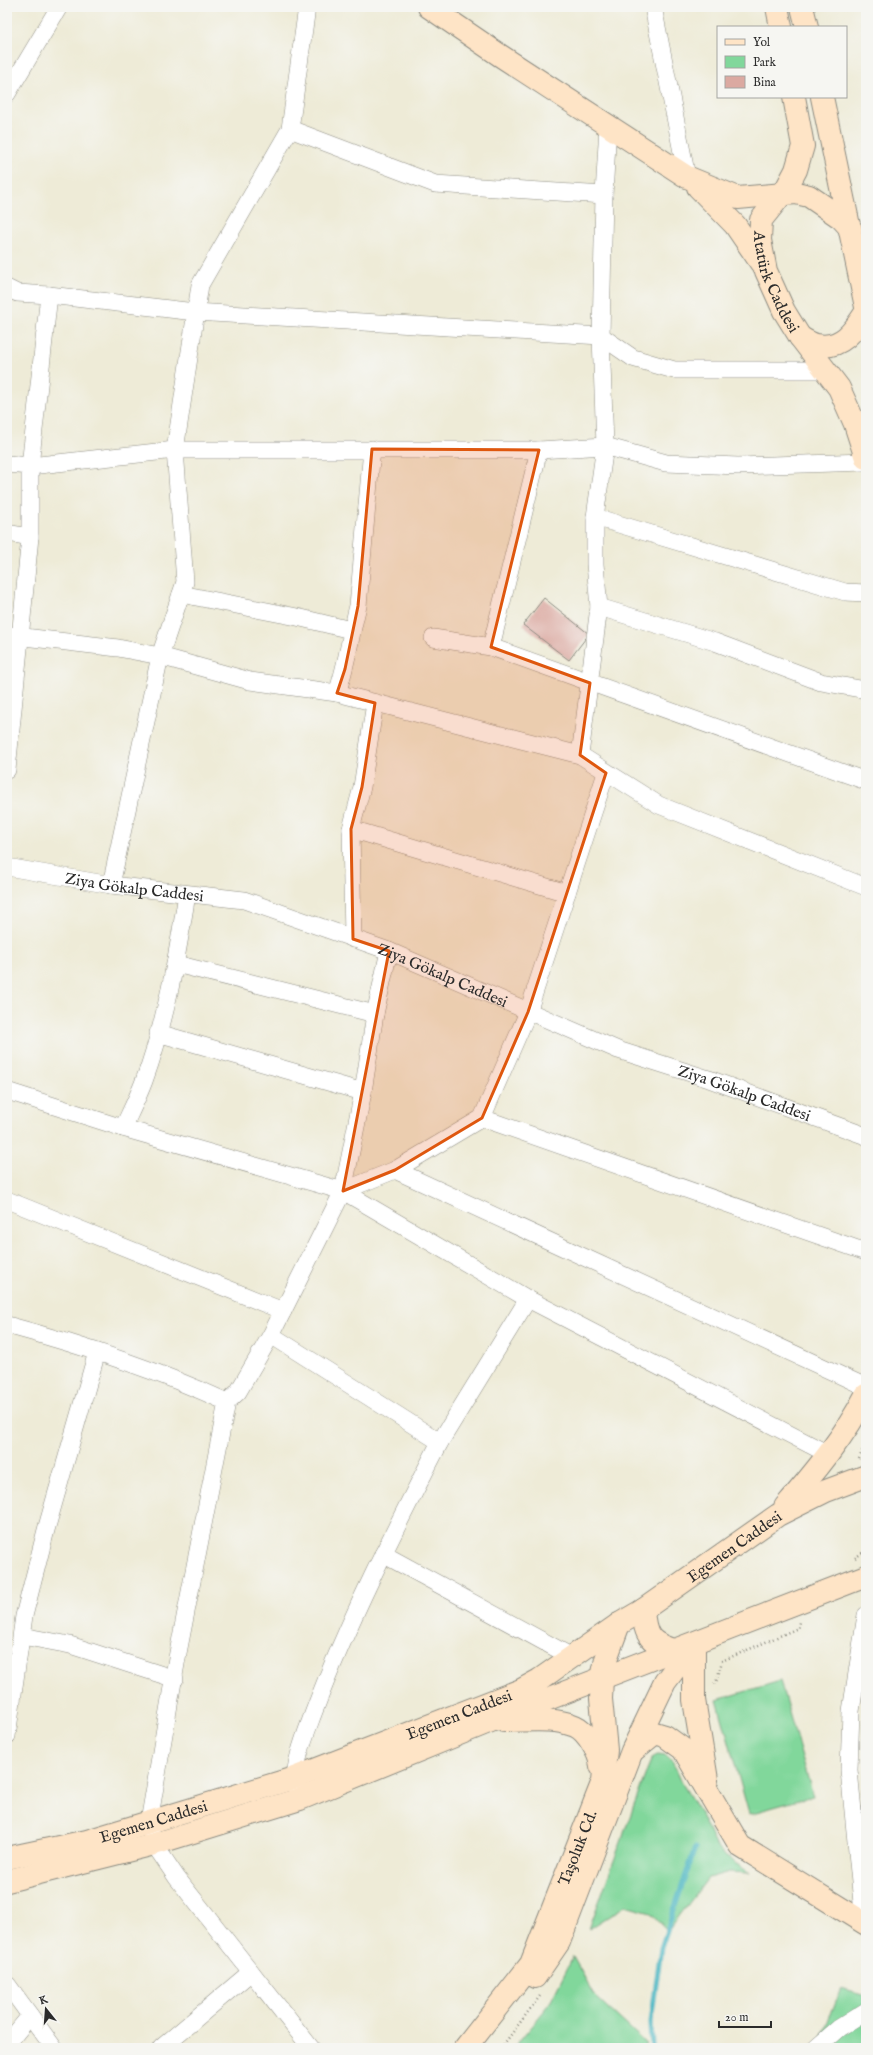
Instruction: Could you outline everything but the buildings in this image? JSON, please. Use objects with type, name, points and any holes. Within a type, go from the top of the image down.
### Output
[{"type":"main road","points":[[429,7],[686,177],[738,198],[796,193],[809,196],[841,218],[851,229]]},
{"type":"main road","points":[[777,7],[780,26]]},
{"type":"main road","points":[[802,7],[807,26]]},
{"type":"main road","name":"Atatürk Caddesi","points":[[794,98],[803,146],[796,170],[786,189],[761,220],[760,240],[766,271],[784,311],[800,337],[842,395],[855,424],[866,458]]},
{"type":"main road","points":[[822,98],[851,229],[866,307]]},
{"type":"main road","points":[[686,177],[734,225],[766,271]]},
{"type":"main road","points":[[800,337],[817,345],[830,345],[841,341],[853,333],[866,312]]},
{"type":"main road","points":[[778,1515],[828,1454],[852,1421],[866,1395]]},
{"type":"main road","name":"Egemen Caddesi","points":[[7,1858],[87,1841],[294,1778],[521,1690],[539,1680],[619,1624],[643,1610],[778,1515],[826,1491],[863,1470]]},
{"type":"main road","name":"Egemen Caddesi","points":[[7,1881],[154,1844],[300,1799],[491,1721],[866,1576]]},
{"type":"main road","points":[[643,1610],[645,1628],[649,1637],[661,1646],[685,1647],[709,1791]]},
{"type":"main road","name":"Taşoluk Cd.","points":[[465,2048],[531,1964],[603,1781],[606,1750],[601,1699],[602,1678],[606,1659],[619,1624]]},
{"type":"main road","name":"Taşoluk Cd.","points":[[485,2048],[507,2019],[559,1942],[632,1751],[665,1682],[685,1647]]},
{"type":"main road","points":[[491,1721],[550,1721],[576,1726],[591,1741],[600,1760],[603,1781]]},
{"type":"main road","points":[[632,1751],[655,1733],[665,1736],[683,1749],[740,1846],[865,1923]]},
{"type":"street","points":[[7,94],[59,7]]},
{"type":"street","points":[[111,885],[160,656],[185,582],[175,450],[200,285],[290,130],[307,7]]},
{"type":"street","points":[[653,7],[686,177]]},
{"type":"street","points":[[580,755],[599,607],[595,564],[595,517],[605,446],[601,336],[604,195],[608,126]]},
{"type":"street","points":[[290,130],[435,184],[604,195]]},
{"type":"street","points":[[7,288],[17,293],[49,294],[196,312],[601,336],[633,358],[674,370],[825,370]]},
{"type":"street","points":[[7,770],[13,636],[30,537],[30,466],[49,294]]},
{"type":"street","points":[[7,464],[30,466],[175,450],[539,450],[605,446],[666,463],[738,466],[866,462]]},
{"type":"street","points":[[337,693],[345,668],[351,630],[358,606],[372,449]]},
{"type":"street","points":[[491,647],[539,450]]},
{"type":"street","points":[[595,517],[845,592],[866,593]]},
{"type":"street","points":[[7,533],[30,537]]},
{"type":"street","points":[[181,594],[297,617],[351,630]]},
{"type":"street","points":[[599,607],[715,642],[822,682],[866,690]]},
{"type":"street","points":[[13,636],[118,648],[160,656],[250,681],[337,693],[580,755],[606,773],[659,805],[866,887]]},
{"type":"street","points":[[433,638],[491,647],[866,781]]},
{"type":"street","points":[[353,939],[351,829],[362,787],[375,703]]},
{"type":"street","points":[[344,1191],[395,1170],[482,1118],[528,1012],[606,773]]},
{"type":"street","points":[[351,829],[567,893]]},
{"type":"street","name":"Ziya Gökalp Caddesi","points":[[7,867],[111,885],[244,900],[389,951],[528,1012],[574,1029],[618,1050],[709,1079],[866,1136]]},
{"type":"street","points":[[123,1128],[144,1081],[158,1033],[176,964],[187,894]]},
{"type":"street","points":[[311,2048],[177,1878],[154,1844],[148,1822],[227,1402],[238,1392],[271,1335],[344,1191],[363,1092],[375,1014],[389,951]]},
{"type":"street","points":[[176,964],[375,1014]]},
{"type":"street","points":[[158,1033],[363,1092]]},
{"type":"street","points":[[7,1091],[123,1128],[344,1191],[528,1299],[828,1454]]},
{"type":"street","points":[[482,1118],[866,1252]]},
{"type":"street","points":[[395,1170],[866,1387]]},
{"type":"street","points":[[7,1200],[283,1311]]},
{"type":"street","points":[[300,1799],[294,1778],[306,1735],[327,1678],[383,1554],[440,1442],[528,1299]]},
{"type":"street","points":[[7,1325],[97,1352],[195,1388],[227,1402]]},
{"type":"street","points":[[271,1335],[440,1442]]},
{"type":"street","points":[[7,1736],[24,1616],[46,1530],[97,1352]]},
{"type":"street","points":[[383,1554],[572,1657]]},
{"type":"street","points":[[865,1923],[863,1876],[849,1770],[851,1711],[866,1615]]},
{"type":"street","points":[[22,1636],[70,1645],[175,1678]]},
{"type":"street","points":[[161,2048],[251,1972]]},
{"type":"street","points":[[7,1984],[54,2048]]},
{"type":"street","points":[[816,2048],[839,2028],[866,2011]]},
{"type":"street","points":[[7,2044],[30,2016]]},
{"type":"path","points":[[863,1470],[859,1458],[866,1441]]},
{"type":"path","points":[[712,1686],[717,1680],[722,1661],[798,1628],[800,1624],[797,1617]]},
{"type":"highlighted area","points":[[372,449],[539,450],[491,647],[590,683],[580,755],[606,773],[528,1012],[482,1118],[395,1170],[343,1191],[389,951],[353,939],[351,829],[362,787],[375,703],[337,693],[345,669],[358,606]]},
{"type":"green space","points":[[780,1681],[813,1796],[749,1814],[717,1700]]},
{"type":"green space","points":[[659,1754],[665,1755],[673,1762],[682,1783],[701,1815],[714,1843],[729,1859],[750,1873],[729,1872],[708,1878],[668,1931],[651,1913],[625,1906],[589,1929],[647,1770],[652,1758]]},
{"type":"green space","points":[[573,1957],[595,1996],[646,2043],[644,2048],[513,2048],[549,2005]]},
{"type":"green space","points":[[841,1988],[866,1995],[866,2048],[822,2048],[821,2040]]},
{"type":"waterway","points":[[652,2048],[651,2022],[661,1948],[695,1848]]}]
